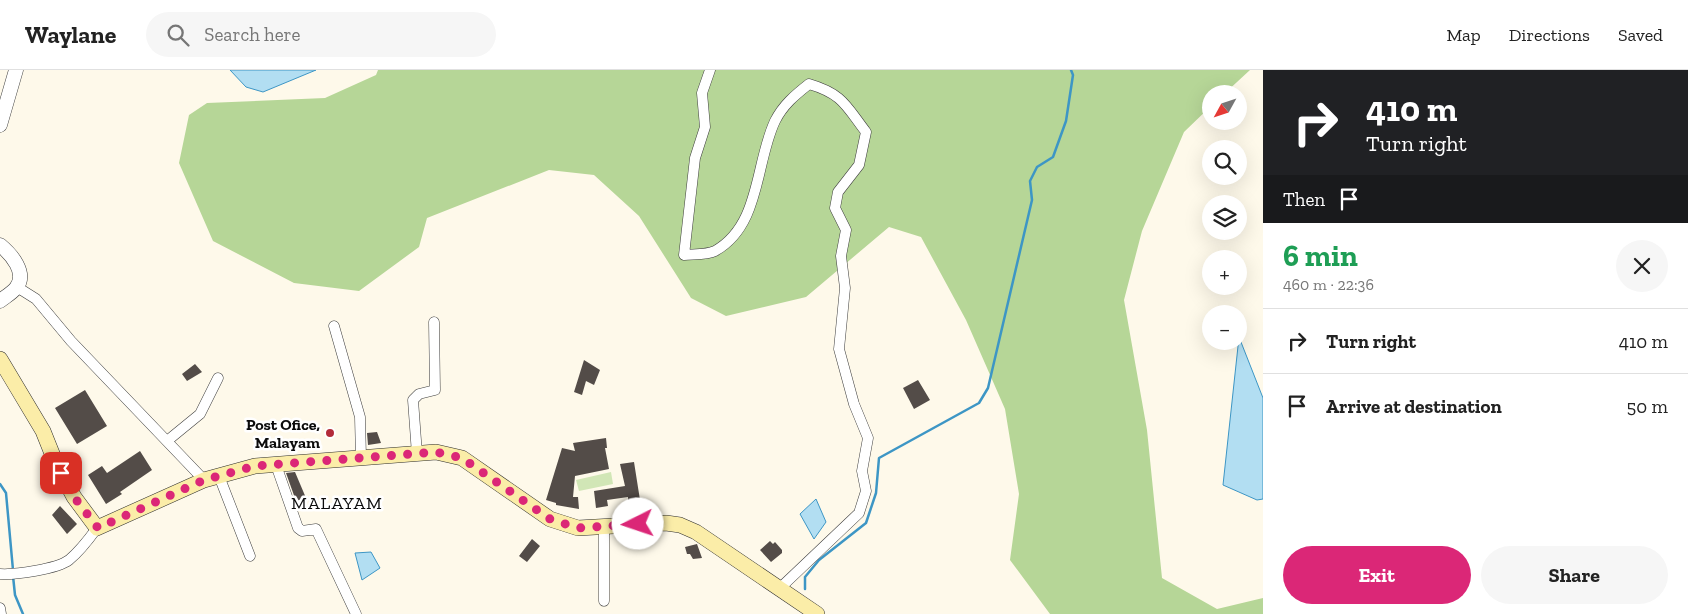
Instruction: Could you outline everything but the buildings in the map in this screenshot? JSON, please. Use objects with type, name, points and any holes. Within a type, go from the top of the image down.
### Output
[{"type":"main road","points":[[0,359],[43,431],[54,461],[74,497],[98,528],[212,478],[255,466],[436,452],[462,458],[550,519],[578,528],[666,523],[680,525],[696,532],[817,614]]},
{"type":"street","points":[[0,125],[16,70]]},
{"type":"street","points":[[710,70],[702,93],[705,127],[695,158],[684,255],[714,252],[738,230],[754,196],[775,122],[788,101],[809,84],[828,90],[839,98],[866,132],[859,165],[838,192],[835,208],[846,230],[841,256],[845,288],[839,349],[854,404],[868,438],[862,471],[866,491],[859,513],[780,589]]},
{"type":"street","points":[[0,245],[16,259],[19,276],[17,287],[0,301]]},
{"type":"street","points":[[17,287],[36,299],[71,341],[167,441],[212,478],[250,556]]},
{"type":"street","points":[[417,454],[413,400],[419,394],[435,390],[434,322]]},
{"type":"street","points":[[334,326],[360,417],[361,458]]},
{"type":"street","points":[[167,441],[200,414],[218,378]]},
{"type":"street","points":[[276,465],[298,528],[302,531],[316,529],[356,614]]},
{"type":"street","points":[[604,527],[604,601]]},
{"type":"street","points":[[3,574],[67,561],[98,528]]},
{"type":"street","points":[[0,608],[1,614]]},
{"type":"green space","points":[[378,70],[1250,70],[1234,85],[1202,85],[1202,115],[1184,132],[1142,231],[1124,300],[1147,430],[1162,578],[1217,609],[1263,598],[1263,614],[1050,614],[1010,560],[1019,494],[1005,409],[966,320],[921,237],[889,227],[806,297],[726,316],[691,298],[639,216],[594,175],[549,170],[427,218],[419,247],[359,291],[294,283],[213,241],[179,163],[189,115],[207,103],[325,98],[376,75]]},
{"type":"green space","points":[[611,472],[613,484],[579,491],[576,480]]},
{"type":"water","points":[[230,70],[316,70],[263,92],[246,87]]},
{"type":"water","points":[[1238,350],[1244,350],[1263,398],[1263,499],[1257,500],[1223,485]]},
{"type":"water","points":[[816,499],[826,522],[814,539],[800,514]]},
{"type":"water","points":[[371,552],[380,568],[362,580],[355,553]]},
{"type":"waterway","points":[[805,589],[805,577],[819,560],[866,523],[876,493],[879,458],[979,403],[988,388],[1032,200],[1030,181],[1037,167],[1053,157],[1066,121],[1073,75],[1071,70]]},
{"type":"waterway","points":[[0,484],[6,493],[13,570]]},
{"type":"waterway","points":[[13,576],[15,595],[23,614]]},
{"type":"place","name":"Post Ofice, Malayam","points":[[330,433]]},
{"type":"district","name":"MALAYAM","points":[[337,503]]},
{"type":"route","points":[[61,473],[74,497],[98,528],[204,480],[255,466],[436,452],[462,458],[550,519],[578,528],[638,524]]}]
